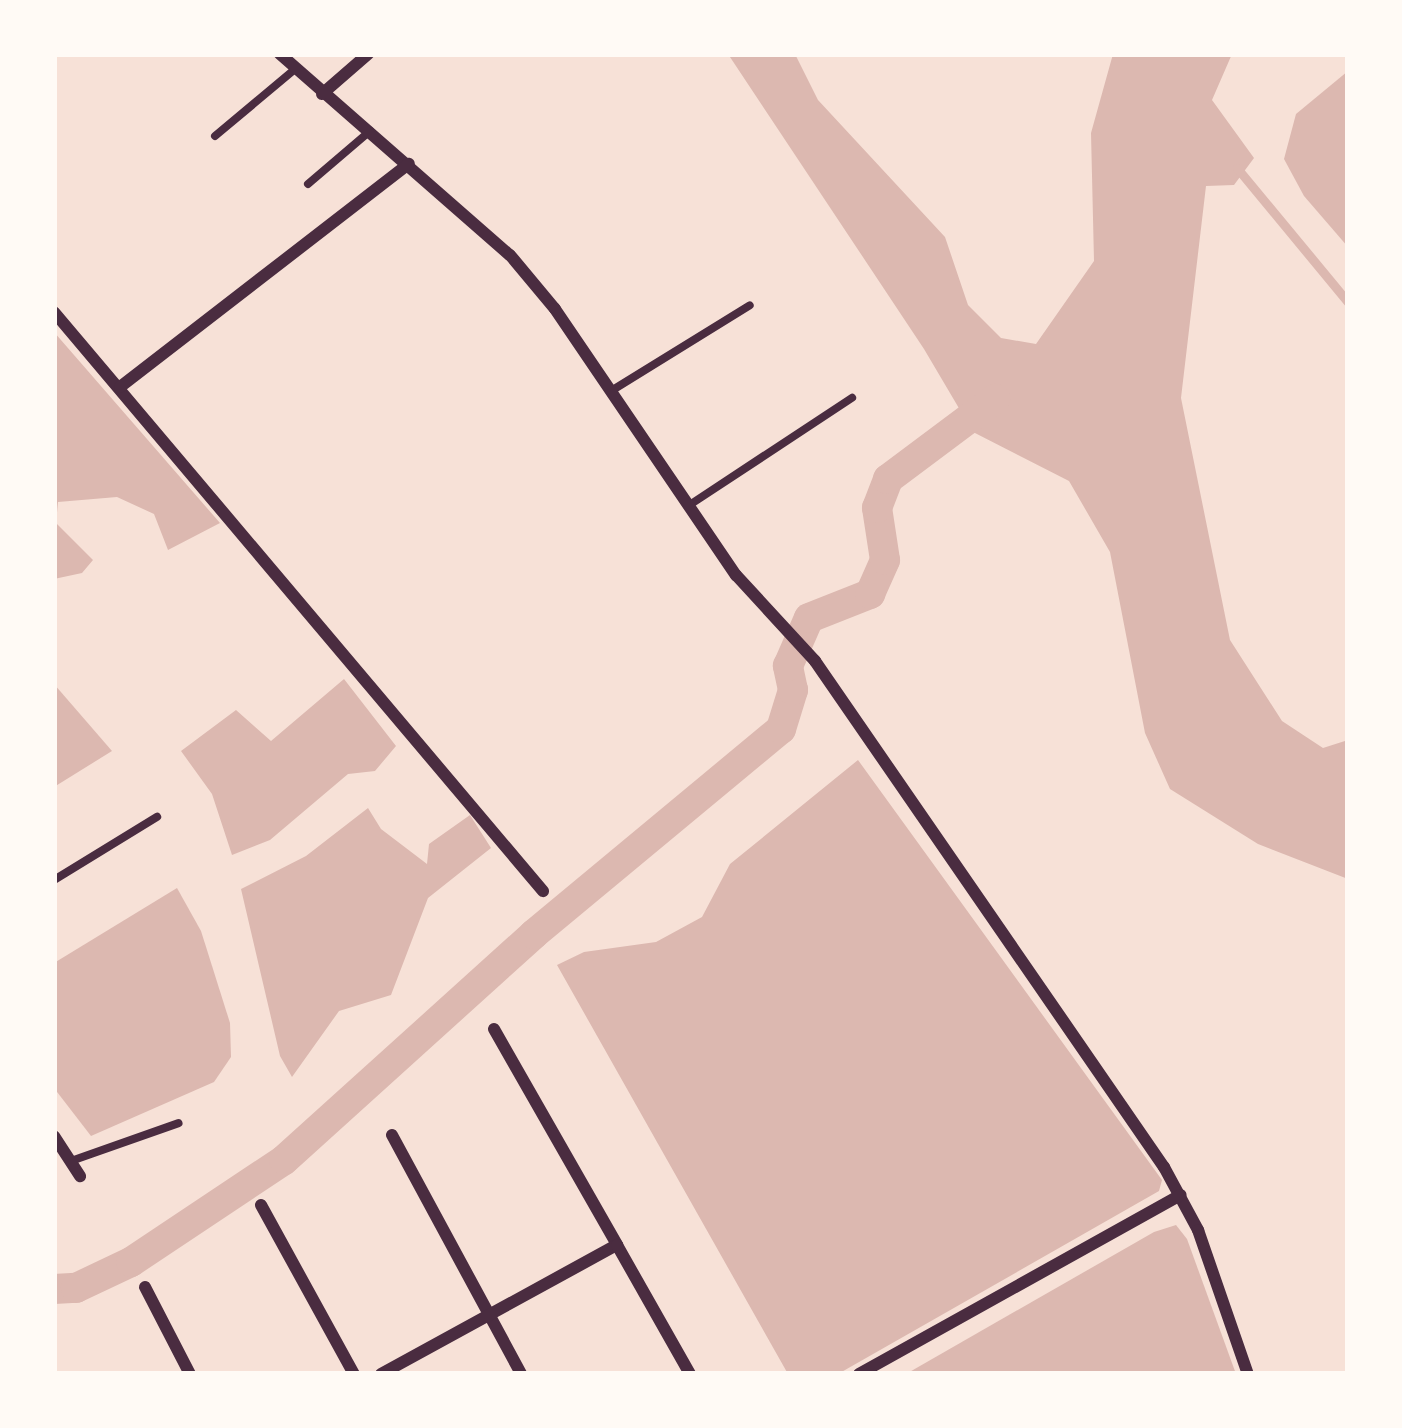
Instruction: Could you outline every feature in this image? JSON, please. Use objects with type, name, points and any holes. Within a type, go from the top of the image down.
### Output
[{"type":"street","points":[[280,54],[510,255],[768,613],[815,661],[1181,1195],[1248,1374]]},
{"type":"street","points":[[322,94],[368,54]]},
{"type":"street","points":[[120,387],[409,164]]},
{"type":"street","points":[[54,312],[543,891]]},
{"type":"street","points":[[494,1029],[690,1374]]},
{"type":"street","points":[[392,1135],[521,1374]]},
{"type":"street","points":[[54,1136],[80,1176]]},
{"type":"street","points":[[859,1374],[1181,1195]]},
{"type":"street","points":[[261,1205],[354,1374]]},
{"type":"street","points":[[381,1374],[617,1245]]},
{"type":"street","points":[[145,1287],[190,1374]]},
{"type":"lane","points":[[215,136],[295,69]]},
{"type":"lane","points":[[308,184],[370,131]]},
{"type":"lane","points":[[611,391],[750,305]]},
{"type":"lane","points":[[691,503],[852,398]]},
{"type":"lane","points":[[54,880],[157,817]]},
{"type":"lane","points":[[70,1162],[178,1123]]},
{"type":"shaded area","points":[[728,54],[795,54],[818,100],[945,237],[968,305],[1001,338],[1036,344],[1094,261],[1091,133],[1113,54],[1232,54],[1212,100],[1254,158],[1234,185],[1206,186],[1181,398],[1230,640],[1282,721],[1323,748],[1348,740],[1348,879],[1258,844],[1170,789],[1145,733],[1110,552],[1069,481],[973,432],[924,349]]},
{"type":"shaded area","points":[[1348,71],[1348,247],[1304,196],[1284,159],[1296,114]]},
{"type":"shaded area","points":[[54,332],[220,523],[168,550],[154,514],[117,497],[58,502],[56,523],[93,560],[82,573],[54,579]]},
{"type":"shaded area","points":[[344,679],[396,746],[375,771],[348,774],[270,840],[232,855],[212,794],[181,751],[236,710],[271,741]]},
{"type":"shaded area","points":[[54,684],[112,751],[54,787]]},
{"type":"shaded area","points":[[858,760],[1162,1180],[1159,1191],[838,1374],[788,1374],[557,965],[584,952],[656,942],[702,917],[730,864]]},
{"type":"shaded area","points":[[368,808],[381,829],[427,864],[429,844],[470,815],[491,848],[428,898],[391,995],[339,1011],[292,1077],[280,1056],[241,889],[306,856]]},
{"type":"shaded area","points":[[177,888],[201,931],[230,1023],[231,1057],[214,1082],[91,1136],[54,1088],[54,963]]},
{"type":"shaded area","points":[[1176,1225],[1187,1239],[1236,1374],[906,1374],[1154,1232]]},
{"type":"waterway","points":[[1237,168],[1348,302]]},
{"type":"waterway","points":[[54,1289],[76,1288],[131,1262],[284,1160],[534,934],[781,729],[793,690],[788,666],[809,618],[870,594],[885,560],[877,508],[888,479],[995,399]]}]
